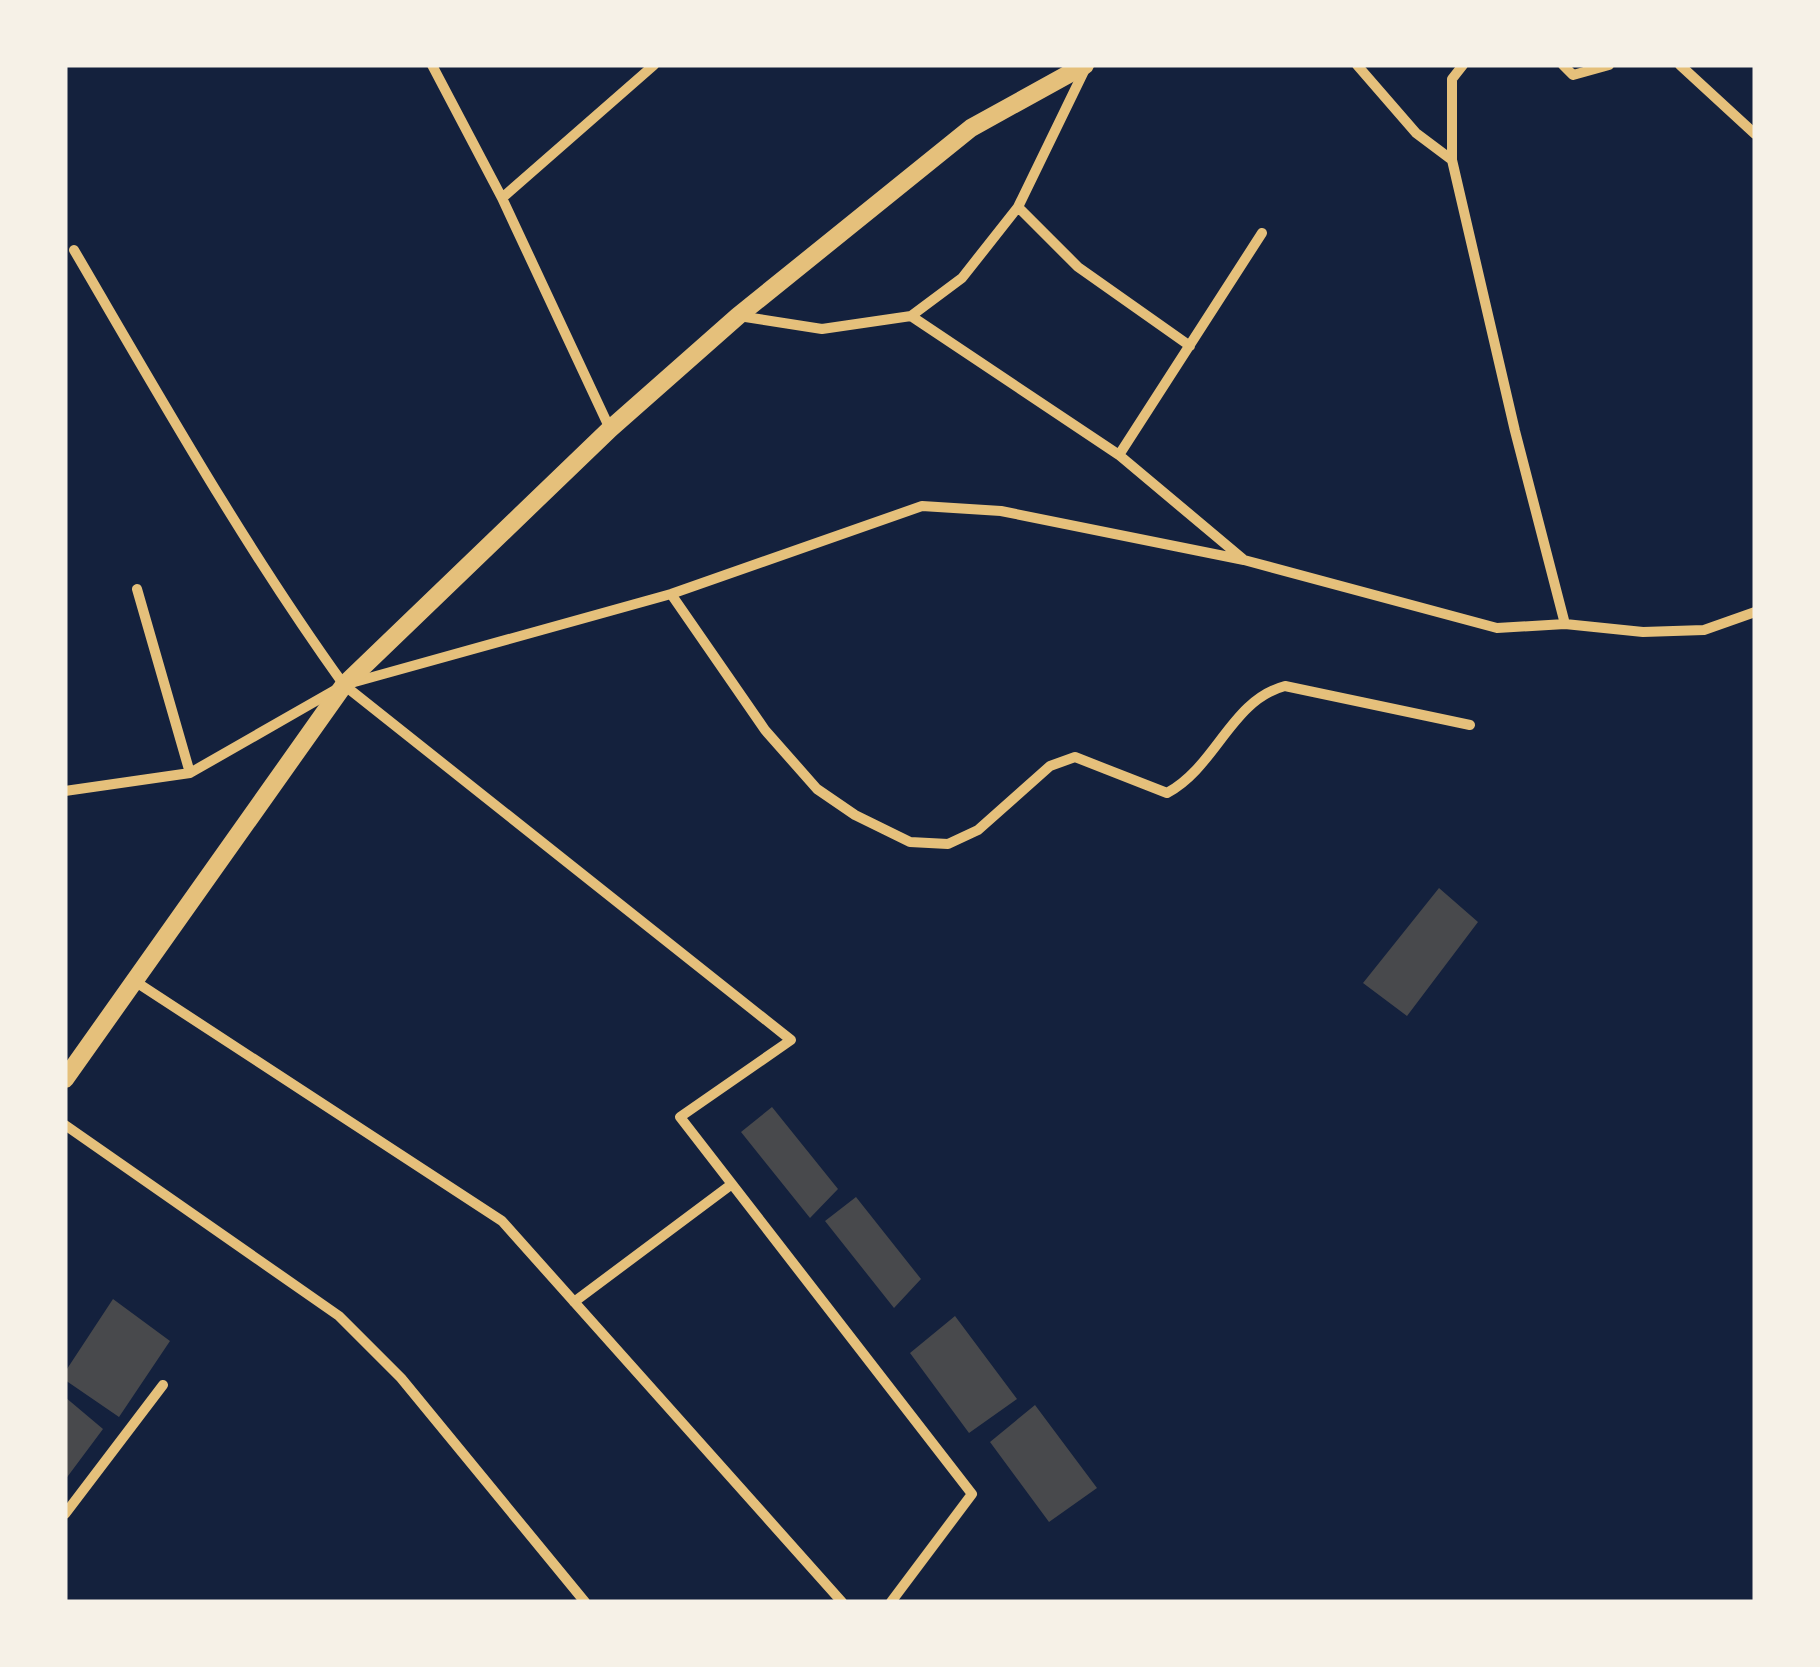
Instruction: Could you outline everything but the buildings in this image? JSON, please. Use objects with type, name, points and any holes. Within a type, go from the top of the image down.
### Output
[{"type":"street","points":[[432,65],[502,198],[610,430]]},
{"type":"street","points":[[502,198],[654,65]]},
{"type":"street","points":[[738,316],[822,329],[911,316],[962,278],[1018,207],[1086,65]]},
{"type":"street","points":[[65,1079],[344,684],[610,430],[738,316],[971,128],[1086,65]]},
{"type":"street","points":[[1358,65],[1416,133],[1452,160]]},
{"type":"street","points":[[1463,65],[1452,79],[1452,160],[1514,431],[1565,624]]},
{"type":"street","points":[[1562,65],[1573,75],[1609,65]]},
{"type":"street","points":[[1680,65],[1755,134]]},
{"type":"street","points":[[1018,207],[1078,267],[1190,346]]},
{"type":"street","points":[[1119,455],[1262,233]]},
{"type":"street","points":[[74,250],[212,487],[344,684],[791,1040],[680,1117],[972,1494],[891,1602]]},
{"type":"street","points":[[911,316],[1119,455],[1244,560]]},
{"type":"street","points":[[65,791],[190,773],[344,684],[671,594],[922,506],[1001,511],[1244,560],[1497,628],[1565,624],[1643,632],[1704,630],[1755,612]]},
{"type":"street","points":[[137,589],[190,773]]},
{"type":"street","points":[[671,594],[765,730],[817,788],[855,815],[910,842],[948,844],[978,830],[1050,766],[1075,757],[1168,792],[1188,782],[1249,705],[1266,691],[1284,686],[1470,725]]},
{"type":"street","points":[[136,982],[502,1221],[842,1602]]},
{"type":"street","points":[[65,1124],[339,1316],[401,1378],[585,1602]]},
{"type":"street","points":[[574,1302],[732,1184]]},
{"type":"street","points":[[65,1514],[163,1385]]}]
